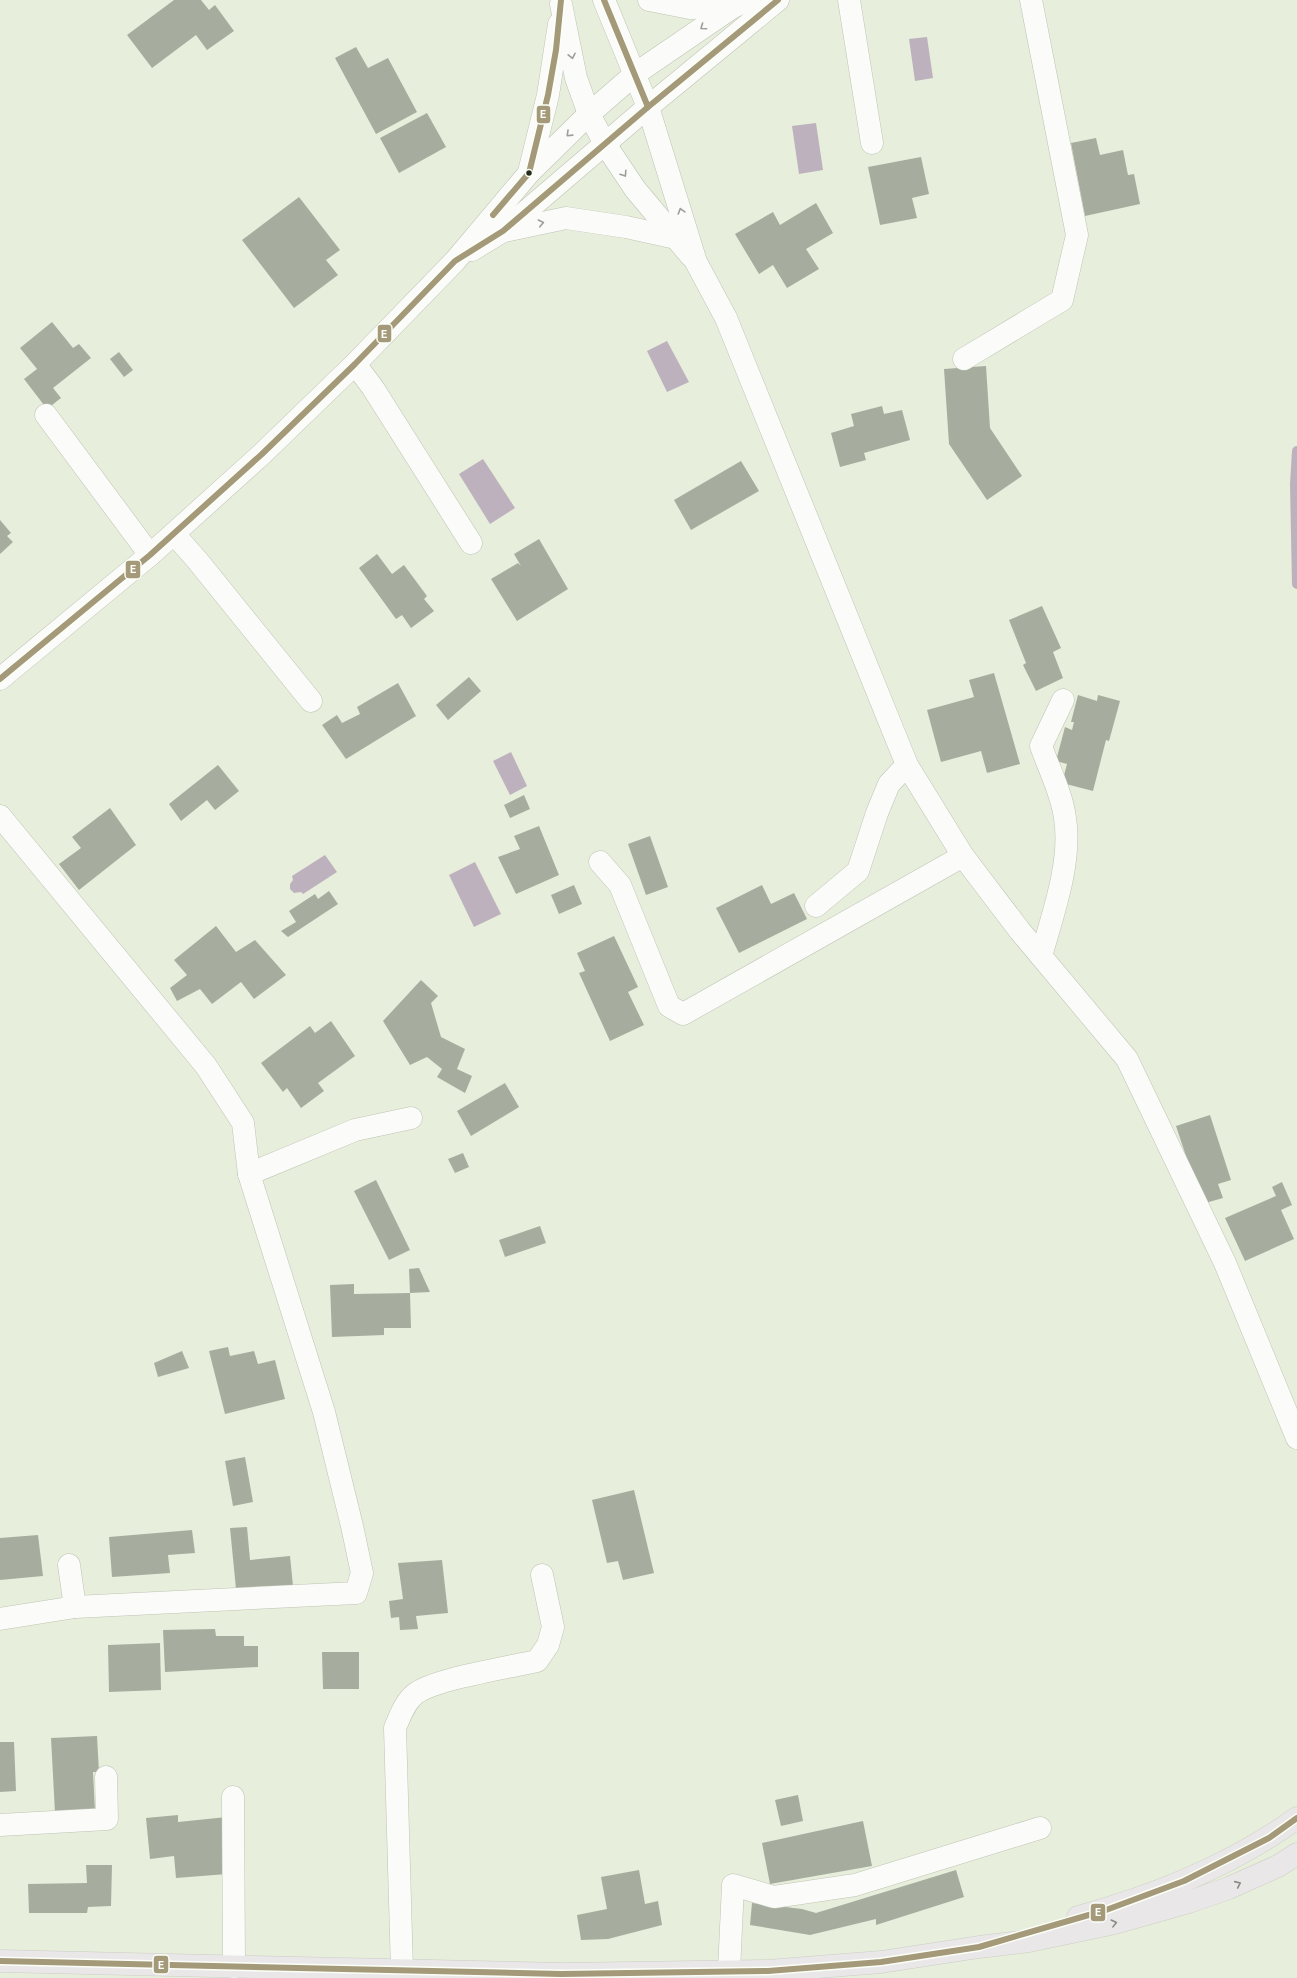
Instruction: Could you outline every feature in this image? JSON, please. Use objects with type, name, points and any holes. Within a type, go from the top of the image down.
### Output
[{"type":"main road","points":[[979,1947],[1106,1910],[1184,1881],[1269,1838],[1297,1818]]},
{"type":"main road","points":[[0,1961],[561,1974],[730,1975],[881,1962],[1029,1941],[1099,1927],[1182,1904],[1236,1885],[1278,1866],[1297,1854]]},
{"type":"street","points":[[604,0],[648,106],[696,262],[726,318],[907,765],[963,856],[1020,931],[1128,1059],[1225,1263],[1297,1438]]},
{"type":"street","points":[[648,0],[690,8],[741,3]]},
{"type":"street","points":[[454,262],[503,231],[648,106],[778,0]]},
{"type":"street","points":[[849,0],[872,143]]},
{"type":"street","points":[[964,359],[1062,300],[1077,235],[1031,0]]},
{"type":"street","points":[[561,2],[576,78],[589,114],[605,144],[635,189],[696,262]]},
{"type":"street","points":[[529,173],[548,95],[561,2]]},
{"type":"street","points":[[0,679],[150,555],[262,454],[355,364],[454,262],[529,173],[589,114],[635,74],[741,3]]},
{"type":"street","points":[[503,231],[566,218],[626,227],[676,238]]},
{"type":"street","points":[[355,364],[372,388],[471,543]]},
{"type":"street","points":[[46,415],[150,555]]},
{"type":"street","points":[[174,534],[197,560],[311,701]]},
{"type":"street","points":[[1041,956],[1052,921],[1065,858],[1065,818],[1054,780],[1041,746],[1063,700]]},
{"type":"street","points":[[816,906],[858,871],[877,813],[889,784],[907,765]]},
{"type":"street","points":[[0,816],[206,1066],[243,1123],[249,1174],[324,1412],[362,1573],[356,1594],[75,1607],[0,1620]]},
{"type":"street","points":[[600,862],[620,885],[669,1006],[683,1014],[963,856]]},
{"type":"street","points":[[249,1174],[356,1130],[411,1118]]},
{"type":"street","points":[[69,1565],[75,1607]]},
{"type":"street","points":[[402,1970],[395,1728],[401,1712],[415,1694],[435,1684],[537,1661],[548,1645],[553,1626],[542,1575]]},
{"type":"street","points":[[0,1824],[107,1819],[106,1777]]},
{"type":"street","points":[[233,1797],[234,1967]]},
{"type":"street","points":[[730,1975],[733,1885],[774,1897],[855,1885],[1040,1828]]},
{"type":"shaded area","points":[[927,37],[933,78],[915,81],[909,39]]},
{"type":"shaded area","points":[[816,123],[823,170],[799,174],[792,126]]},
{"type":"shaded area","points":[[667,341],[689,382],[667,392],[647,351]]},
{"type":"shaded area","points":[[483,459],[515,508],[490,524],[459,474]]},
{"type":"shaded area","points":[[511,752],[527,786],[510,795],[493,761]]},
{"type":"shaded area","points":[[325,855],[337,872],[303,894],[301,892],[294,893],[290,889],[290,884],[293,880],[292,876]]},
{"type":"shaded area","points":[[475,862],[501,914],[474,927],[449,875]]},
{"type":"building","points":[[174,0],[201,0],[209,10],[215,5],[234,31],[207,50],[196,35],[152,68],[127,35]]},
{"type":"building","points":[[356,47],[368,68],[388,58],[417,112],[376,134],[335,58]]},
{"type":"building","points":[[427,113],[446,147],[399,173],[380,138]]},
{"type":"building","points":[[1096,138],[1100,155],[1123,150],[1128,175],[1134,174],[1140,204],[1085,216],[1071,143]]},
{"type":"building","points":[[921,157],[929,194],[912,198],[917,218],[880,225],[868,167]]},
{"type":"building","points":[[299,197],[340,250],[326,260],[338,275],[294,308],[242,240]]},
{"type":"building","points":[[816,203],[833,233],[806,249],[819,269],[787,288],[773,265],[759,274],[735,234],[773,212],[780,225]]},
{"type":"building","points":[[52,322],[73,348],[79,344],[91,358],[53,388],[61,398],[47,409],[24,379],[37,369],[20,348]]},
{"type":"building","points":[[119,352],[133,370],[124,377],[110,359]]},
{"type":"building","points":[[986,366],[990,428],[1022,476],[987,500],[949,444],[944,369]]},
{"type":"building","points":[[882,406],[884,414],[902,410],[910,440],[864,453],[866,460],[840,467],[831,433],[854,426],[851,414]]},
{"type":"building","points":[[741,461],[759,491],[691,530],[674,500]]},
{"type":"building","points":[[0,520],[11,533],[7,536],[13,542],[0,554]]},
{"type":"building","points":[[539,539],[568,589],[517,621],[491,579],[518,563],[521,566],[514,554]]},
{"type":"building","points":[[377,554],[392,574],[404,565],[427,596],[424,599],[434,611],[411,628],[402,615],[396,619],[359,568]]},
{"type":"building","points":[[1042,606],[1061,648],[1053,652],[1063,678],[1036,691],[1023,665],[1026,663],[1009,620]]},
{"type":"building","points":[[994,673],[1020,764],[987,773],[981,751],[941,762],[927,710],[974,697],[969,680]]},
{"type":"building","points":[[469,677],[481,691],[448,720],[436,705]]},
{"type":"building","points":[[398,683],[416,716],[346,759],[322,725],[337,715],[342,723],[360,714],[357,707]]},
{"type":"building","points":[[1078,695],[1097,701],[1098,695],[1120,701],[1109,741],[1106,740],[1093,791],[1062,783],[1067,764],[1056,761],[1065,727],[1072,730],[1074,722],[1071,722]]},
{"type":"building","points":[[218,765],[239,791],[215,810],[207,800],[181,821],[169,804]]},
{"type":"building","points":[[524,795],[530,809],[510,818],[504,805]]},
{"type":"building","points":[[110,808],[136,845],[79,890],[59,864],[81,848],[72,837]]},
{"type":"building","points":[[539,826],[559,875],[516,894],[498,857],[520,849],[514,836]]},
{"type":"building","points":[[650,836],[668,887],[646,895],[628,844]]},
{"type":"building","points":[[574,885],[582,904],[559,914],[551,895]]},
{"type":"building","points":[[762,885],[771,904],[794,893],[807,919],[739,953],[716,908]]},
{"type":"building","points":[[329,891],[338,904],[288,937],[281,931],[296,922],[289,911],[315,894],[318,899]]},
{"type":"building","points":[[216,926],[236,952],[255,940],[286,975],[254,999],[241,982],[212,1004],[200,989],[177,1001],[170,988],[187,975],[174,960]]},
{"type":"building","points":[[614,936],[638,987],[628,992],[644,1025],[610,1041],[579,973],[585,971],[577,953]]},
{"type":"building","points":[[421,980],[438,996],[431,1003],[441,1037],[465,1049],[457,1069],[472,1076],[465,1093],[437,1077],[442,1069],[427,1057],[410,1065],[383,1021]]},
{"type":"building","points":[[331,1021],[355,1056],[318,1083],[324,1091],[301,1108],[287,1088],[283,1092],[261,1063],[310,1026],[315,1033]]},
{"type":"building","points":[[505,1083],[519,1107],[471,1136],[457,1111]]},
{"type":"building","points":[[1210,1115],[1231,1180],[1218,1184],[1223,1198],[1202,1204],[1176,1126]]},
{"type":"building","points":[[463,1153],[469,1167],[455,1173],[448,1159]]},
{"type":"building","points":[[376,1180],[410,1250],[389,1260],[354,1191]]},
{"type":"building","points":[[1282,1182],[1292,1205],[1281,1210],[1294,1239],[1245,1261],[1225,1218],[1276,1196],[1272,1187]]},
{"type":"building","points":[[540,1226],[546,1243],[505,1257],[499,1240]]},
{"type":"building","points":[[419,1268],[430,1292],[410,1293],[409,1269]]},
{"type":"building","points":[[354,1284],[354,1294],[410,1293],[411,1328],[384,1328],[384,1335],[332,1337],[330,1285]]},
{"type":"building","points":[[228,1347],[230,1356],[254,1351],[258,1364],[275,1360],[285,1399],[225,1414],[209,1351]]},
{"type":"building","points":[[182,1351],[189,1368],[158,1377],[154,1363]]},
{"type":"building","points":[[245,1457],[253,1502],[233,1506],[225,1461]]},
{"type":"building","points":[[634,1490],[654,1573],[623,1580],[618,1561],[607,1563],[592,1500]]},
{"type":"building","points":[[247,1527],[250,1560],[290,1556],[293,1586],[236,1589],[230,1528]]},
{"type":"building","points":[[192,1530],[195,1553],[168,1555],[170,1573],[112,1577],[109,1537]]},
{"type":"building","points":[[38,1535],[43,1576],[0,1580],[0,1538]]},
{"type":"building","points":[[442,1560],[448,1613],[416,1616],[418,1629],[400,1630],[399,1617],[391,1618],[389,1601],[403,1599],[398,1563]]},
{"type":"building","points":[[215,1629],[216,1636],[244,1636],[244,1646],[258,1646],[258,1667],[165,1672],[163,1630]]},
{"type":"building","points":[[160,1643],[161,1690],[109,1692],[108,1645]]},
{"type":"building","points":[[322,1652],[359,1652],[359,1689],[323,1689]]},
{"type":"building","points":[[97,1736],[99,1772],[93,1772],[95,1811],[55,1813],[51,1738]]},
{"type":"building","points":[[0,1742],[14,1742],[16,1791],[0,1792]]},
{"type":"building","points":[[798,1795],[803,1821],[781,1826],[775,1800]]},
{"type":"building","points":[[178,1815],[178,1822],[227,1817],[227,1874],[176,1878],[174,1856],[150,1859],[146,1818]]},
{"type":"building","points":[[863,1821],[872,1866],[770,1884],[762,1843]]},
{"type":"building","points":[[86,1865],[112,1865],[111,1906],[88,1907],[87,1913],[29,1913],[28,1884],[87,1883]]},
{"type":"building","points":[[639,1870],[645,1904],[658,1901],[662,1925],[608,1939],[581,1940],[577,1915],[607,1909],[601,1877]]},
{"type":"building","points":[[956,1870],[964,1897],[876,1925],[876,1919],[810,1935],[750,1925],[752,1903],[802,1909],[816,1913]]},
{"type":"waterway","points":[[1297,451],[1295,484],[1297,584]]},
{"type":"transit line","name":"E","points":[[493,215],[529,173],[548,95],[556,50],[561,0]]},
{"type":"transit line","name":"E","points":[[604,0],[648,107]]},
{"type":"transit line","name":"E","points":[[0,679],[150,555],[262,454],[355,364],[455,261],[503,231],[648,107],[778,0]]},
{"type":"transit line","name":"E","points":[[0,1961],[561,1974],[768,1971],[881,1962],[979,1947],[1106,1910],[1184,1881],[1269,1838],[1297,1818]]}]
